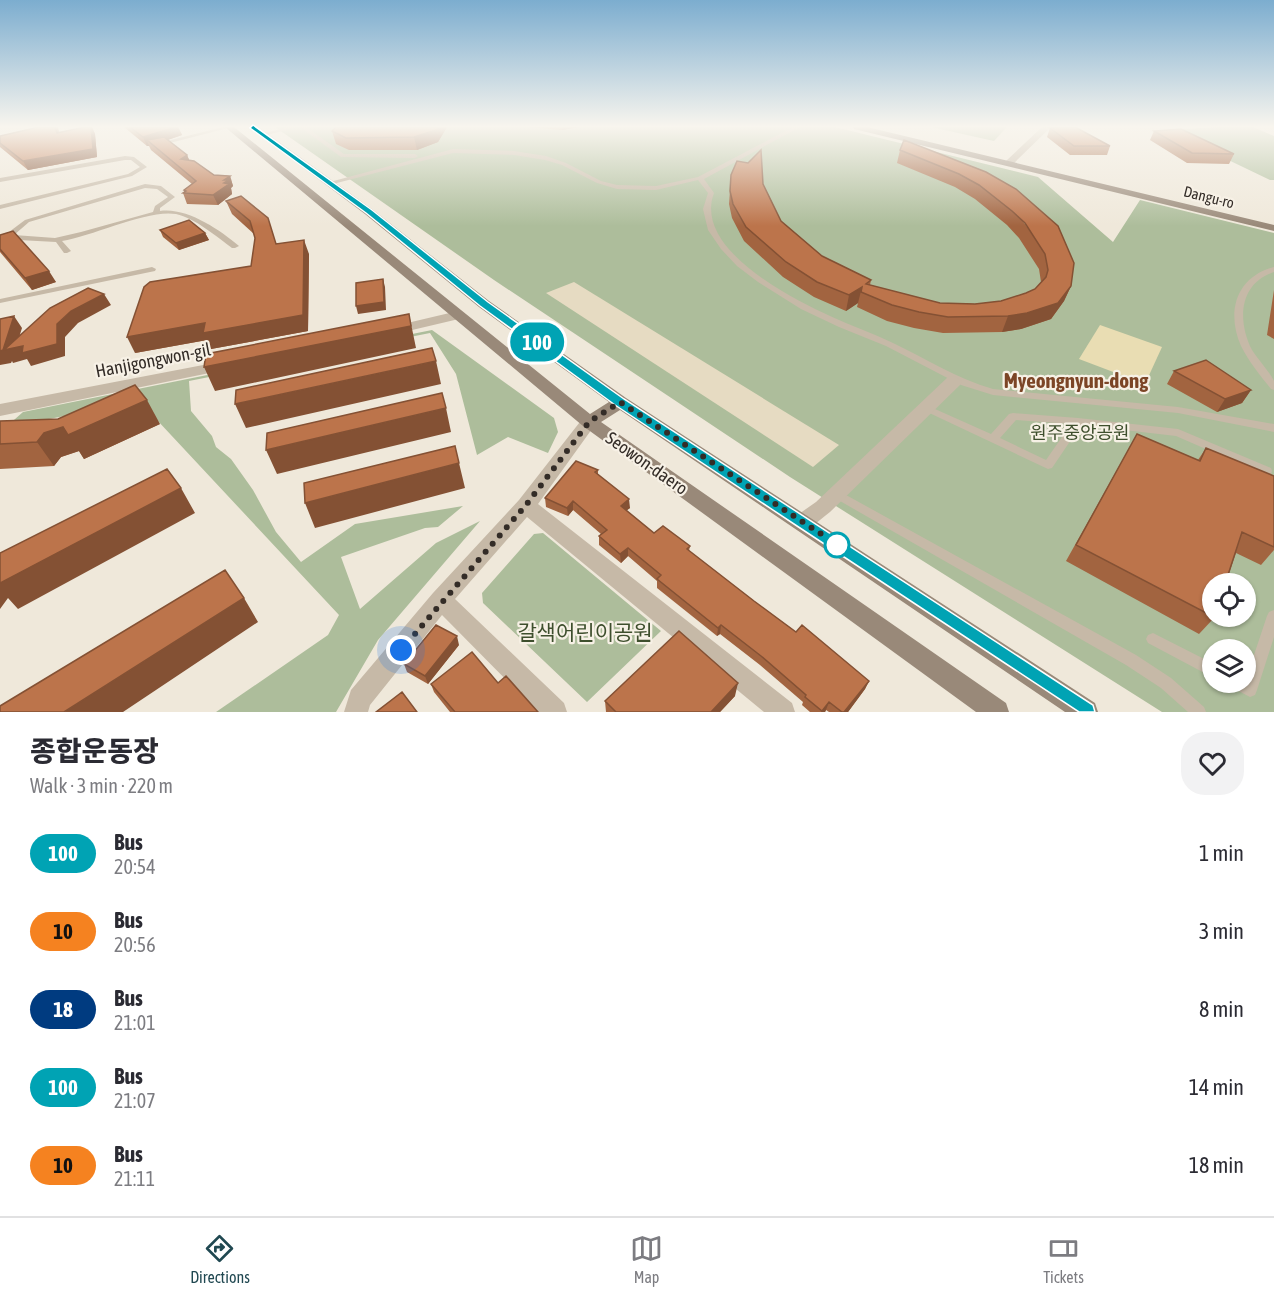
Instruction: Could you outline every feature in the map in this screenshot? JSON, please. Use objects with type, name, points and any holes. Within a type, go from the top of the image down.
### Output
[{"type":"street","name":"Seowon-daero","points":[[270,160],[589,422],[998,712]]},
{"type":"street","name":"Seowon-daero","points":[[298,160],[484,304],[620,402],[1086,712]]},
{"type":"street","name":"Dangu-ro","points":[[997,160],[1274,228]]},
{"type":"street","points":[[1009,163],[1012,160]]},
{"type":"street","points":[[306,190],[329,183]]},
{"type":"street","points":[[374,335],[458,315],[484,304]]},
{"type":"street","name":"Hanjigongwon-gil","points":[[3,412],[237,363]]},
{"type":"street","points":[[803,522],[837,494],[954,381]]},
{"type":"street","points":[[356,712],[360,699],[441,600],[526,505],[589,422],[620,402]]},
{"type":"street","points":[[526,505],[783,712]]},
{"type":"street","points":[[441,600],[555,712]]},
{"type":"lane","points":[[0,180],[119,160]]},
{"type":"lane","points":[[0,207],[130,175],[144,167],[135,160]]},
{"type":"lane","points":[[329,183],[413,160]]},
{"type":"lane","points":[[556,160],[599,182],[638,189],[656,188],[700,178],[734,160]]},
{"type":"lane","points":[[130,175],[127,180],[130,184],[159,187],[172,197],[157,207],[156,213]]},
{"type":"lane","points":[[700,178],[711,193],[706,210],[710,227],[721,247],[736,261],[798,303],[914,356],[954,381],[993,392],[1178,410],[1274,428]]},
{"type":"lane","points":[[4,236],[27,221],[145,186]]},
{"type":"lane","points":[[4,236],[58,240],[156,213],[175,212],[235,246]]},
{"type":"lane","points":[[58,240],[67,251]]},
{"type":"lane","points":[[1,300],[152,269]]},
{"type":"lane","points":[[1274,269],[1254,276],[1248,283],[1239,313],[1242,337],[1274,387]]},
{"type":"lane","points":[[927,408],[1048,465],[1078,421]]},
{"type":"lane","points":[[993,439],[1013,416],[1078,421],[1178,433],[1267,471]]},
{"type":"lane","points":[[837,494],[1131,660],[1166,683],[1198,712]]},
{"type":"lane","points":[[1256,672],[1274,616]]},
{"type":"lane","points":[[1153,639],[1202,665]]},
{"type":"green space","name":"원주중앙공원","points":[[323,160],[970,160],[1038,177],[1113,242],[1140,200],[1274,233],[1274,712],[1162,712],[790,477],[494,280]]},
{"type":"green space","points":[[1229,160],[1274,160],[1274,180]]},
{"type":"green space","points":[[432,330],[554,418],[558,432],[548,453],[508,437],[477,455],[456,374],[430,333],[189,381],[191,411],[212,436],[216,447],[231,459],[253,490],[276,532],[301,562],[355,524],[463,506],[438,527],[425,528],[341,557],[360,609],[436,543],[480,521],[378,640],[336,712],[216,712],[328,635],[339,615],[143,405],[113,407],[6,427],[23,412]]},
{"type":"green space","name":"갈색어린이공원","points":[[543,533],[661,631],[587,702],[483,603],[482,593],[534,534]]},
{"type":"sand","points":[[1100,325],[1162,347],[1145,384],[1079,359]]},
{"type":"shaded area","points":[[574,282],[839,445],[813,467],[546,293]]},
{"type":"building","points":[[171,160],[194,161],[214,175],[230,176],[224,180],[229,180],[224,183],[229,184],[213,195],[183,193],[196,181]]},
{"type":"building","points":[[751,160],[762,160],[763,184],[781,221],[822,256],[871,280],[866,284],[940,303],[975,304],[1001,301],[1035,289],[1046,277],[1048,270],[1045,254],[1025,223],[979,185],[925,160],[956,160],[986,172],[1016,189],[1058,226],[1074,263],[1071,286],[1058,303],[1027,313],[1008,316],[948,317],[892,305],[861,292],[862,287],[849,295],[817,282],[786,262],[746,227],[733,204],[730,191],[731,175],[737,161],[748,163]]},
{"type":"building","points":[[241,196],[268,218],[276,244],[304,240],[303,315],[203,333],[205,323],[127,337],[144,287],[150,282],[251,266],[255,238],[250,221],[226,201]]},
{"type":"building","points":[[189,220],[205,233],[176,243],[160,230]]},
{"type":"building","points":[[13,231],[49,271],[25,278],[0,249],[0,235]]},
{"type":"building","points":[[383,279],[384,302],[356,306],[356,283]]},
{"type":"building","points":[[88,288],[104,294],[71,311],[57,324],[57,344],[22,353],[23,346],[4,350],[50,308]]},
{"type":"building","points":[[409,314],[411,326],[204,367],[206,354]]},
{"type":"building","points":[[14,316],[3,350],[0,351],[0,319]]},
{"type":"building","points":[[432,348],[436,361],[235,404],[236,390]]},
{"type":"building","points":[[1206,360],[1251,390],[1225,399],[1174,371]]},
{"type":"building","points":[[135,385],[147,400],[68,435],[63,427],[44,433],[37,442],[0,444],[0,421],[58,419]]},
{"type":"building","points":[[442,393],[446,408],[266,450],[267,433]]},
{"type":"building","points":[[1137,434],[1200,461],[1206,448],[1274,476],[1274,547],[1242,532],[1229,573],[1202,573],[1202,611],[1076,545]]},
{"type":"building","points":[[455,446],[459,463],[305,503],[304,483]]},
{"type":"building","points":[[576,461],[598,470],[595,472],[629,499],[621,506],[654,533],[663,526],[690,546],[687,549],[754,601],[796,632],[802,625],[869,681],[844,712],[829,702],[822,711],[761,656],[721,625],[718,628],[657,579],[661,575],[628,548],[620,554],[599,536],[607,530],[573,501],[567,508],[545,498]]},
{"type":"building","points":[[167,469],[181,488],[0,583],[0,553]]},
{"type":"building","points":[[225,570],[244,598],[64,712],[0,712],[0,706]]},
{"type":"building","points":[[436,625],[457,636],[425,676],[404,664]]},
{"type":"building","points":[[679,631],[738,683],[711,712],[616,712],[605,701]]},
{"type":"building","points":[[472,652],[498,683],[506,676],[538,712],[455,712],[431,684]]},
{"type":"building","points":[[402,692],[417,712],[376,712]]},
{"type":"bus line","name":"100","points":[[298,160],[369,212],[484,304],[620,402],[1086,712]]},
{"type":"district","name":"Myeongnyun-dong","points":[[1076,380]]},
{"type":"route","points":[[401,650],[441,600],[526,505],[589,422],[620,402],[841,547],[837,545]]}]
